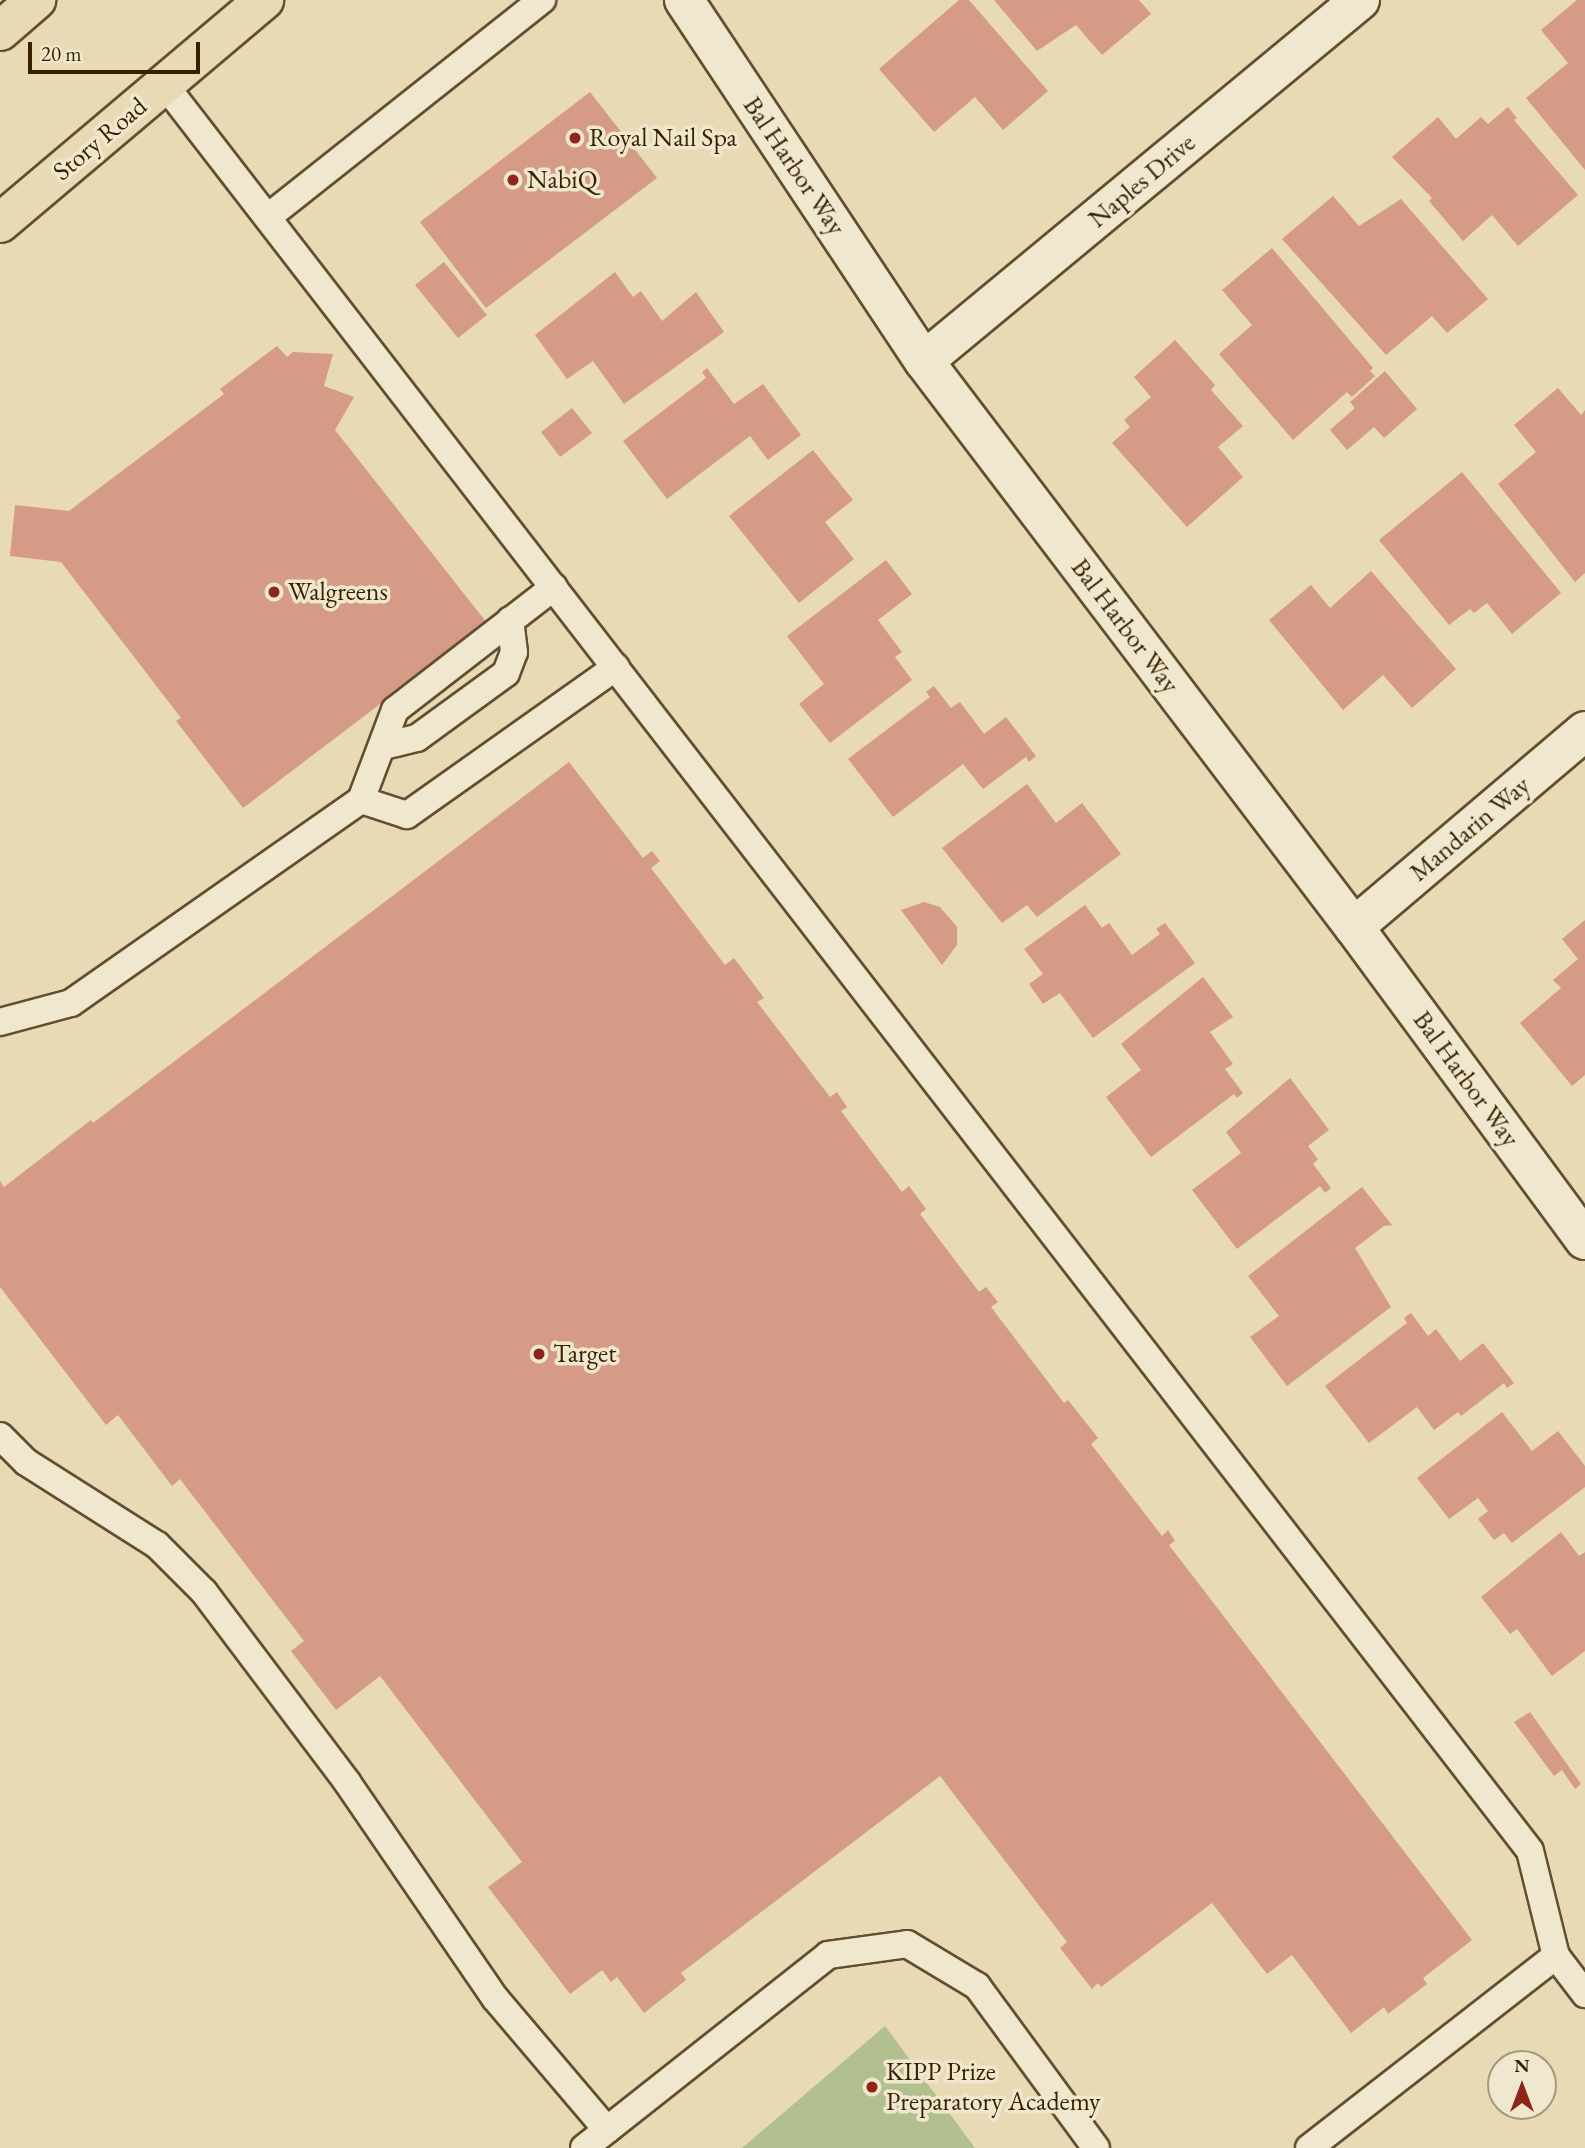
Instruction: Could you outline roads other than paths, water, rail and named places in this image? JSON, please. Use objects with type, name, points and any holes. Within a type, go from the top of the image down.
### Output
[{"type":"main road","name":"Story Road","points":[[0,223],[264,0]]},
{"type":"street","name":"Bal Harbor Way","points":[[684,0],[924,361],[1354,927],[1585,1240]]},
{"type":"street","name":"Naples Drive","points":[[924,361],[1360,0]]},
{"type":"street","name":"Mandarin Way","points":[[1354,927],[1585,731]]},
{"type":"lane","points":[[268,217],[542,0]]},
{"type":"lane","points":[[164,84],[1530,1851],[1556,1956],[1585,1994]]},
{"type":"lane","points":[[0,1022],[71,1003],[360,800],[384,746],[387,722],[395,710],[554,587]]},
{"type":"lane","points":[[384,746],[417,738],[506,673],[514,652],[510,620]]},
{"type":"lane","points":[[360,800],[407,815],[616,667]]},
{"type":"lane","points":[[0,1436],[26,1462],[157,1545],[204,1592],[347,1782],[495,1998],[607,2130]]},
{"type":"lane","points":[[584,2148],[828,1955],[907,1944],[977,1986],[1096,2148]]},
{"type":"lane","points":[[1309,2148],[1556,1956]]},
{"type":"place","name":"Royal Nail Spa","points":[[575,138]]},
{"type":"place","name":"NabiQ","points":[[513,180]]},
{"type":"place","name":"Walgreens","points":[[274,592]]},
{"type":"place","name":"Target","points":[[539,1354]]},
{"type":"place","name":"KIPP Prize Preparatory Academy","points":[[872,2087]]}]
